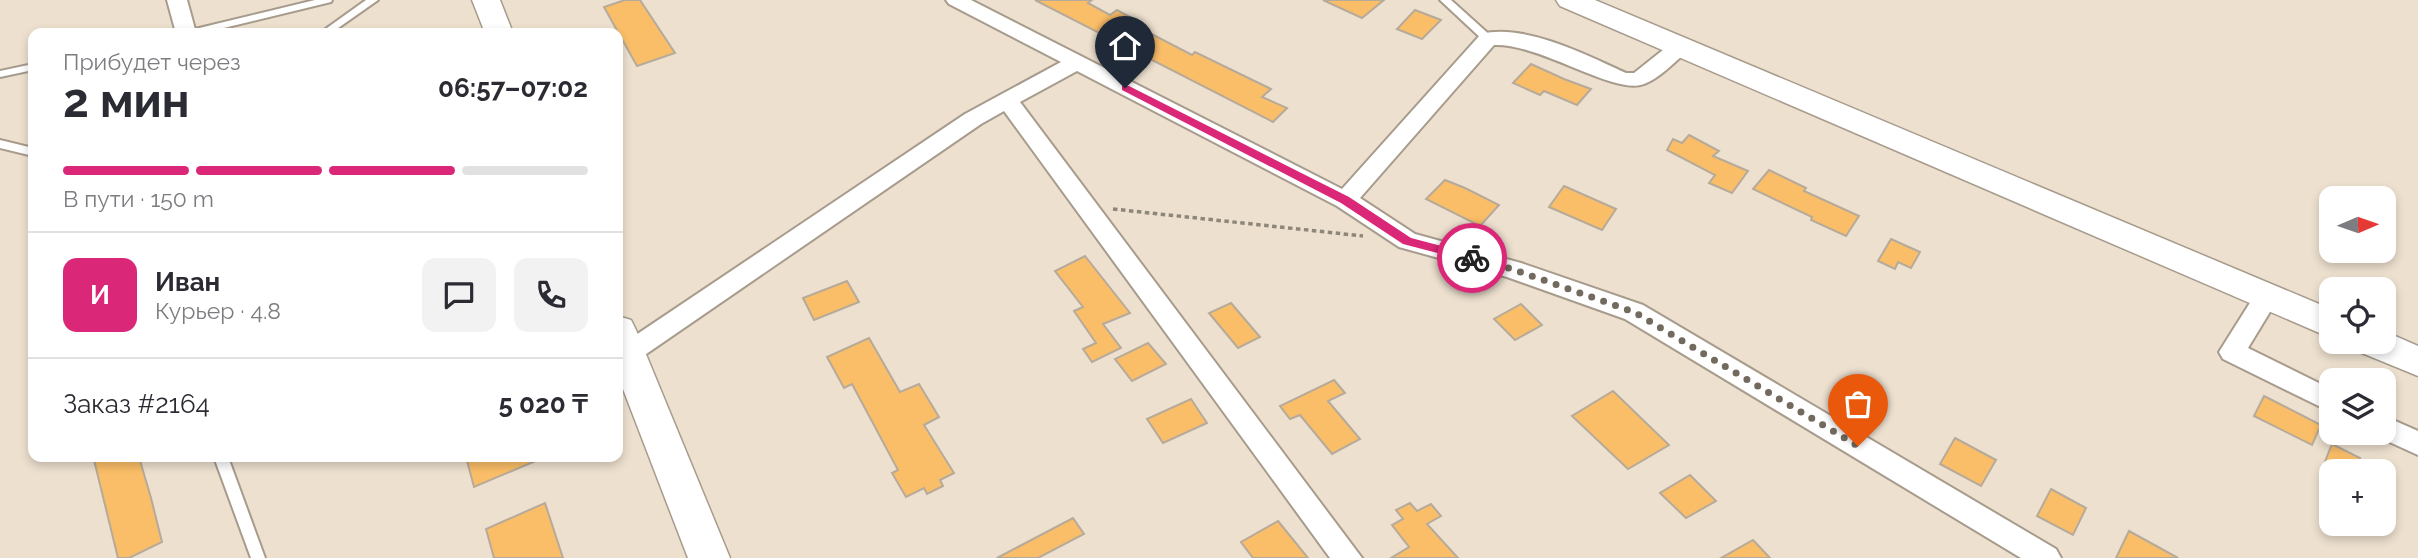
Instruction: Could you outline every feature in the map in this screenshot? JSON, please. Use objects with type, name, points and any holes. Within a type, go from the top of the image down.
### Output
[{"type":"main road","points":[[485,0],[497,28]]},
{"type":"main road","points":[[1570,0],[2319,319]]},
{"type":"main road","points":[[623,342],[709,558]]},
{"type":"main road","points":[[2396,352],[2418,362]]},
{"type":"street","points":[[177,0],[186,28]]},
{"type":"street","points":[[956,0],[1345,200],[1407,241],[1512,269],[1634,312],[2046,558]]},
{"type":"street","points":[[1345,200],[1488,39],[1501,37],[1527,42],[1623,80],[1639,79],[1680,47]]},
{"type":"street","points":[[623,342],[973,119],[1076,63]]},
{"type":"street","points":[[1007,100],[1347,558]]},
{"type":"street","points":[[2267,297],[2232,352],[2319,395]]},
{"type":"street","points":[[2396,433],[2418,444]]},
{"type":"lane","points":[[209,28],[327,0]]},
{"type":"lane","points":[[332,28],[373,0]]},
{"type":"lane","points":[[1446,0],[1488,39]]},
{"type":"lane","points":[[1,75],[28,68]]},
{"type":"lane","points":[[0,144],[28,151]]},
{"type":"lane","points":[[222,462],[258,558]]},
{"type":"path","points":[[1088,206],[1365,237]]},
{"type":"building","points":[[625,0],[640,0],[675,53],[637,66],[623,41],[623,28],[616,28],[604,7]]},
{"type":"building","points":[[1035,0],[1092,0],[1088,3],[1110,15],[1117,10],[1141,23],[1136,26],[1192,55],[1195,52],[1271,89],[1262,97],[1287,108],[1273,122]]},
{"type":"building","points":[[1323,0],[1384,0],[1362,18]]},
{"type":"building","points":[[1415,10],[1441,20],[1422,39],[1397,29]]},
{"type":"building","points":[[1531,64],[1591,89],[1577,105],[1544,91],[1540,95],[1513,83]]},
{"type":"building","points":[[1689,135],[1719,151],[1713,156],[1748,171],[1732,193],[1709,183],[1715,175],[1667,150],[1673,139],[1682,143]]},
{"type":"building","points":[[1769,170],[1806,188],[1804,191],[1859,216],[1846,236],[1753,189]]},
{"type":"building","points":[[1445,180],[1499,205],[1480,226],[1426,199]]},
{"type":"building","points":[[1564,186],[1616,209],[1602,230],[1549,207]]},
{"type":"building","points":[[1891,239],[1920,252],[1911,268],[1898,262],[1895,269],[1878,261]]},
{"type":"building","points":[[1085,256],[1130,313],[1103,324],[1121,348],[1092,362],[1083,349],[1096,343],[1074,311],[1083,307],[1055,271]]},
{"type":"building","points":[[847,281],[859,302],[814,320],[803,298]]},
{"type":"building","points":[[1231,303],[1260,337],[1238,348],[1209,313]]},
{"type":"building","points":[[1521,304],[1542,325],[1515,340],[1494,319]]},
{"type":"building","points":[[869,338],[900,392],[919,384],[939,417],[924,425],[954,473],[940,480],[943,486],[927,494],[924,488],[906,497],[892,473],[898,470],[852,384],[844,388],[827,357]]},
{"type":"building","points":[[1148,343],[1166,364],[1132,381],[1115,359]]},
{"type":"building","points":[[1334,380],[1345,393],[1328,401],[1360,439],[1332,454],[1300,415],[1290,419],[1280,406]]},
{"type":"building","points":[[1613,391],[1669,445],[1628,469],[1572,416]]},
{"type":"building","points":[[2264,396],[2319,424],[2319,429],[2312,445],[2254,416]]},
{"type":"building","points":[[1191,399],[1207,423],[1163,443],[1147,419]]},
{"type":"building","points":[[1955,438],[1996,460],[1981,486],[1940,464]]},
{"type":"building","points":[[2332,445],[2360,458],[2360,459],[2326,459]]},
{"type":"building","points":[[94,462],[140,462],[162,542],[129,558],[118,558]]},
{"type":"building","points":[[467,462],[533,462],[474,487]]},
{"type":"building","points":[[1690,475],[1716,501],[1686,518],[1660,493]]},
{"type":"building","points":[[2051,489],[2086,508],[2073,535],[2037,516]]},
{"type":"building","points":[[545,503],[563,558],[494,558],[486,529]]},
{"type":"building","points":[[1410,503],[1417,511],[1431,504],[1441,516],[1427,524],[1458,558],[1391,558],[1409,547],[1392,525],[1403,519],[1396,510]]},
{"type":"building","points":[[1073,518],[1084,534],[1038,558],[997,558]]},
{"type":"building","points":[[1278,521],[1308,558],[1253,558],[1241,542]]},
{"type":"building","points":[[2129,531],[2178,558],[2116,558]]},
{"type":"building","points":[[1753,540],[1770,558],[1721,558]]},
{"type":"way so far","points":[[1472,258],[1512,269],[1634,312],[1858,446]]},
{"type":"route","points":[[1125,88],[1345,200],[1407,241],[1472,258]]}]
